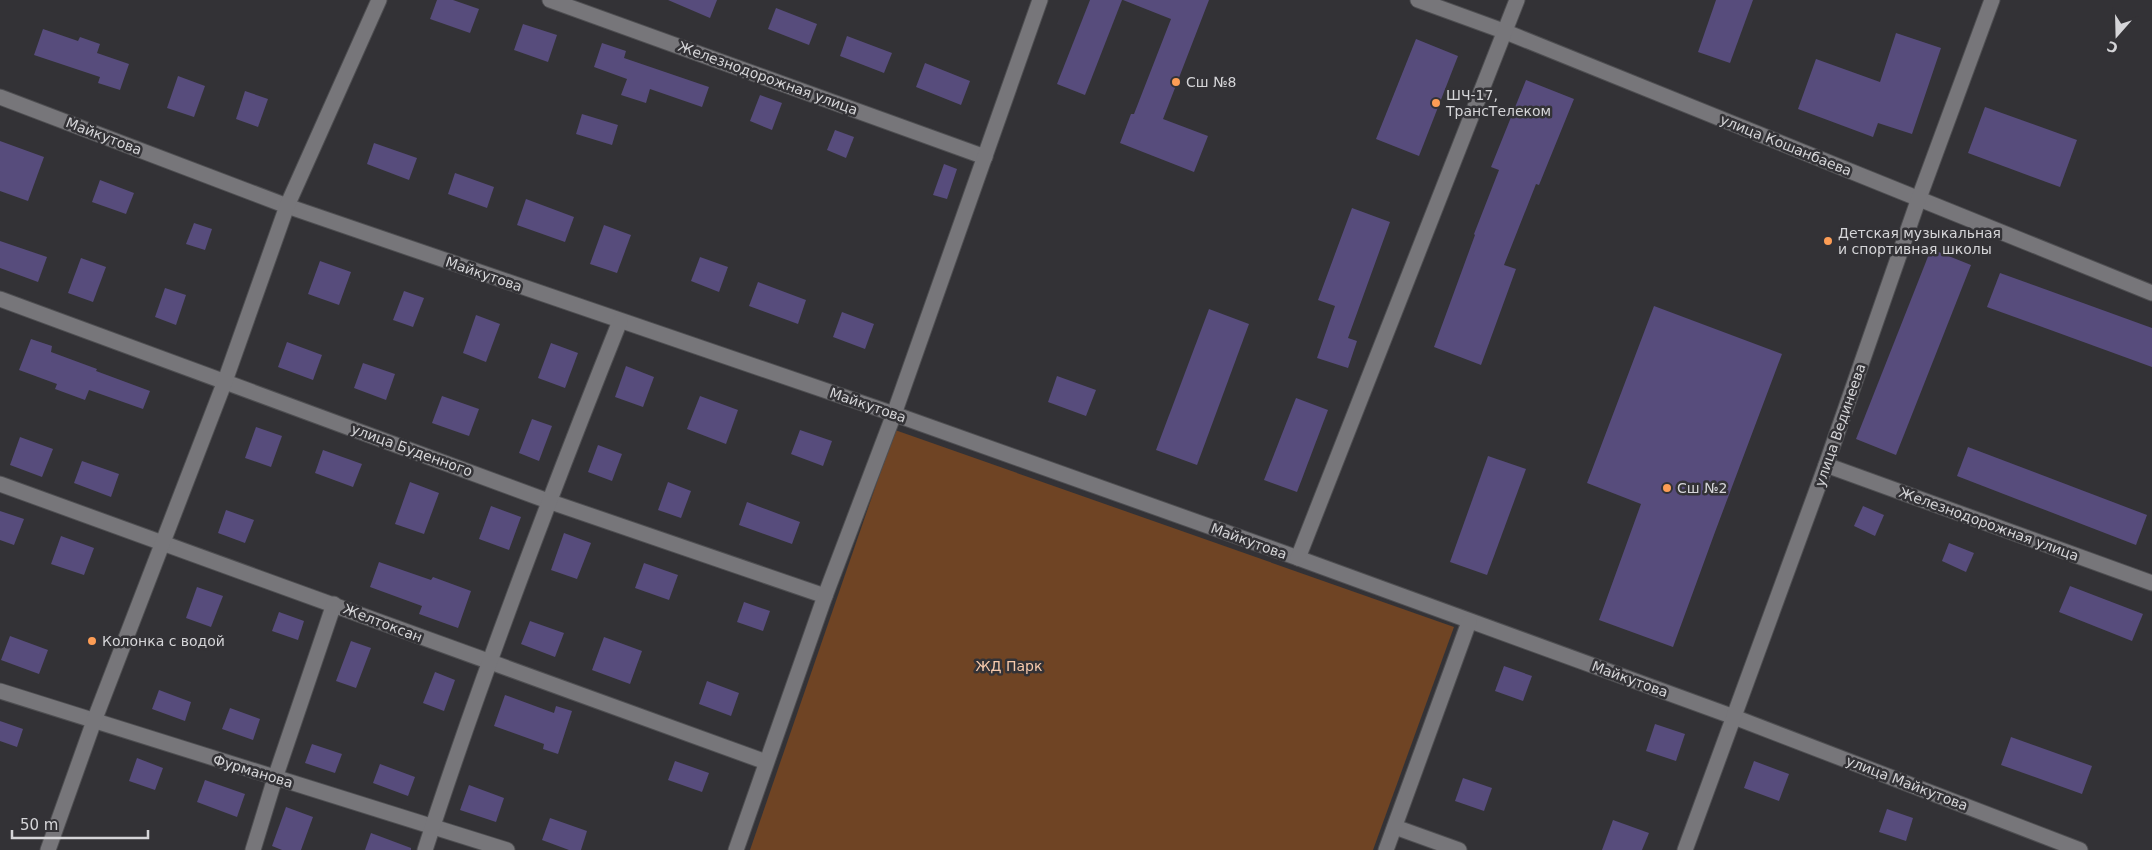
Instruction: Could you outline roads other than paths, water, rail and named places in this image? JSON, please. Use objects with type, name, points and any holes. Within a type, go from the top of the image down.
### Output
[{"type":"street","points":[[48,850],[161,542],[225,381],[286,206],[379,0]]},
{"type":"street","name":"Железнодорожная улица","points":[[550,0],[985,157]]},
{"type":"street","points":[[736,850],[825,596],[894,414],[1040,0]]},
{"type":"street","name":"улица Кошанбаева","points":[[1418,0],[1506,32],[2152,293]]},
{"type":"street","points":[[1298,558],[1517,0]]},
{"type":"street","name":"улица Вединеева","points":[[1685,850],[1826,465],[1919,198],[1992,0]]},
{"type":"street","name":"Майкутова","points":[[0,97],[286,206],[894,414],[1298,558],[1469,622],[1734,717]]},
{"type":"street","name":"улица Буденного","points":[[0,299],[548,501],[825,596]]},
{"type":"street","points":[[425,850],[489,663],[548,501],[620,321]]},
{"type":"street","name":"Железнодорожная улица","points":[[1826,465],[2152,583]]},
{"type":"street","name":"Желтоксан","points":[[0,484],[766,762]]},
{"type":"street","points":[[253,850],[275,778],[334,604]]},
{"type":"street","points":[[1386,850],[1469,622]]},
{"type":"street","name":"Фурманова","points":[[0,691],[507,850]]},
{"type":"street","name":"улица Майкутова","points":[[1734,717],[2080,850]]},
{"type":"street","points":[[1395,827],[1459,850]]},
{"type":"place","name":"Сш №8","points":[[1176,82]]},
{"type":"place","name":"ШЧ-17, ТрансТелеком","points":[[1436,103]]},
{"type":"place","name":"Детская музыкальная и спортивная школы","points":[[1828,241]]},
{"type":"place","name":"Сш №2","points":[[1667,488]]},
{"type":"place","name":"Колонка с водой","points":[[92,641]]},
{"type":"park label","name":"ЖД Парк","points":[[1009,666]]}]
